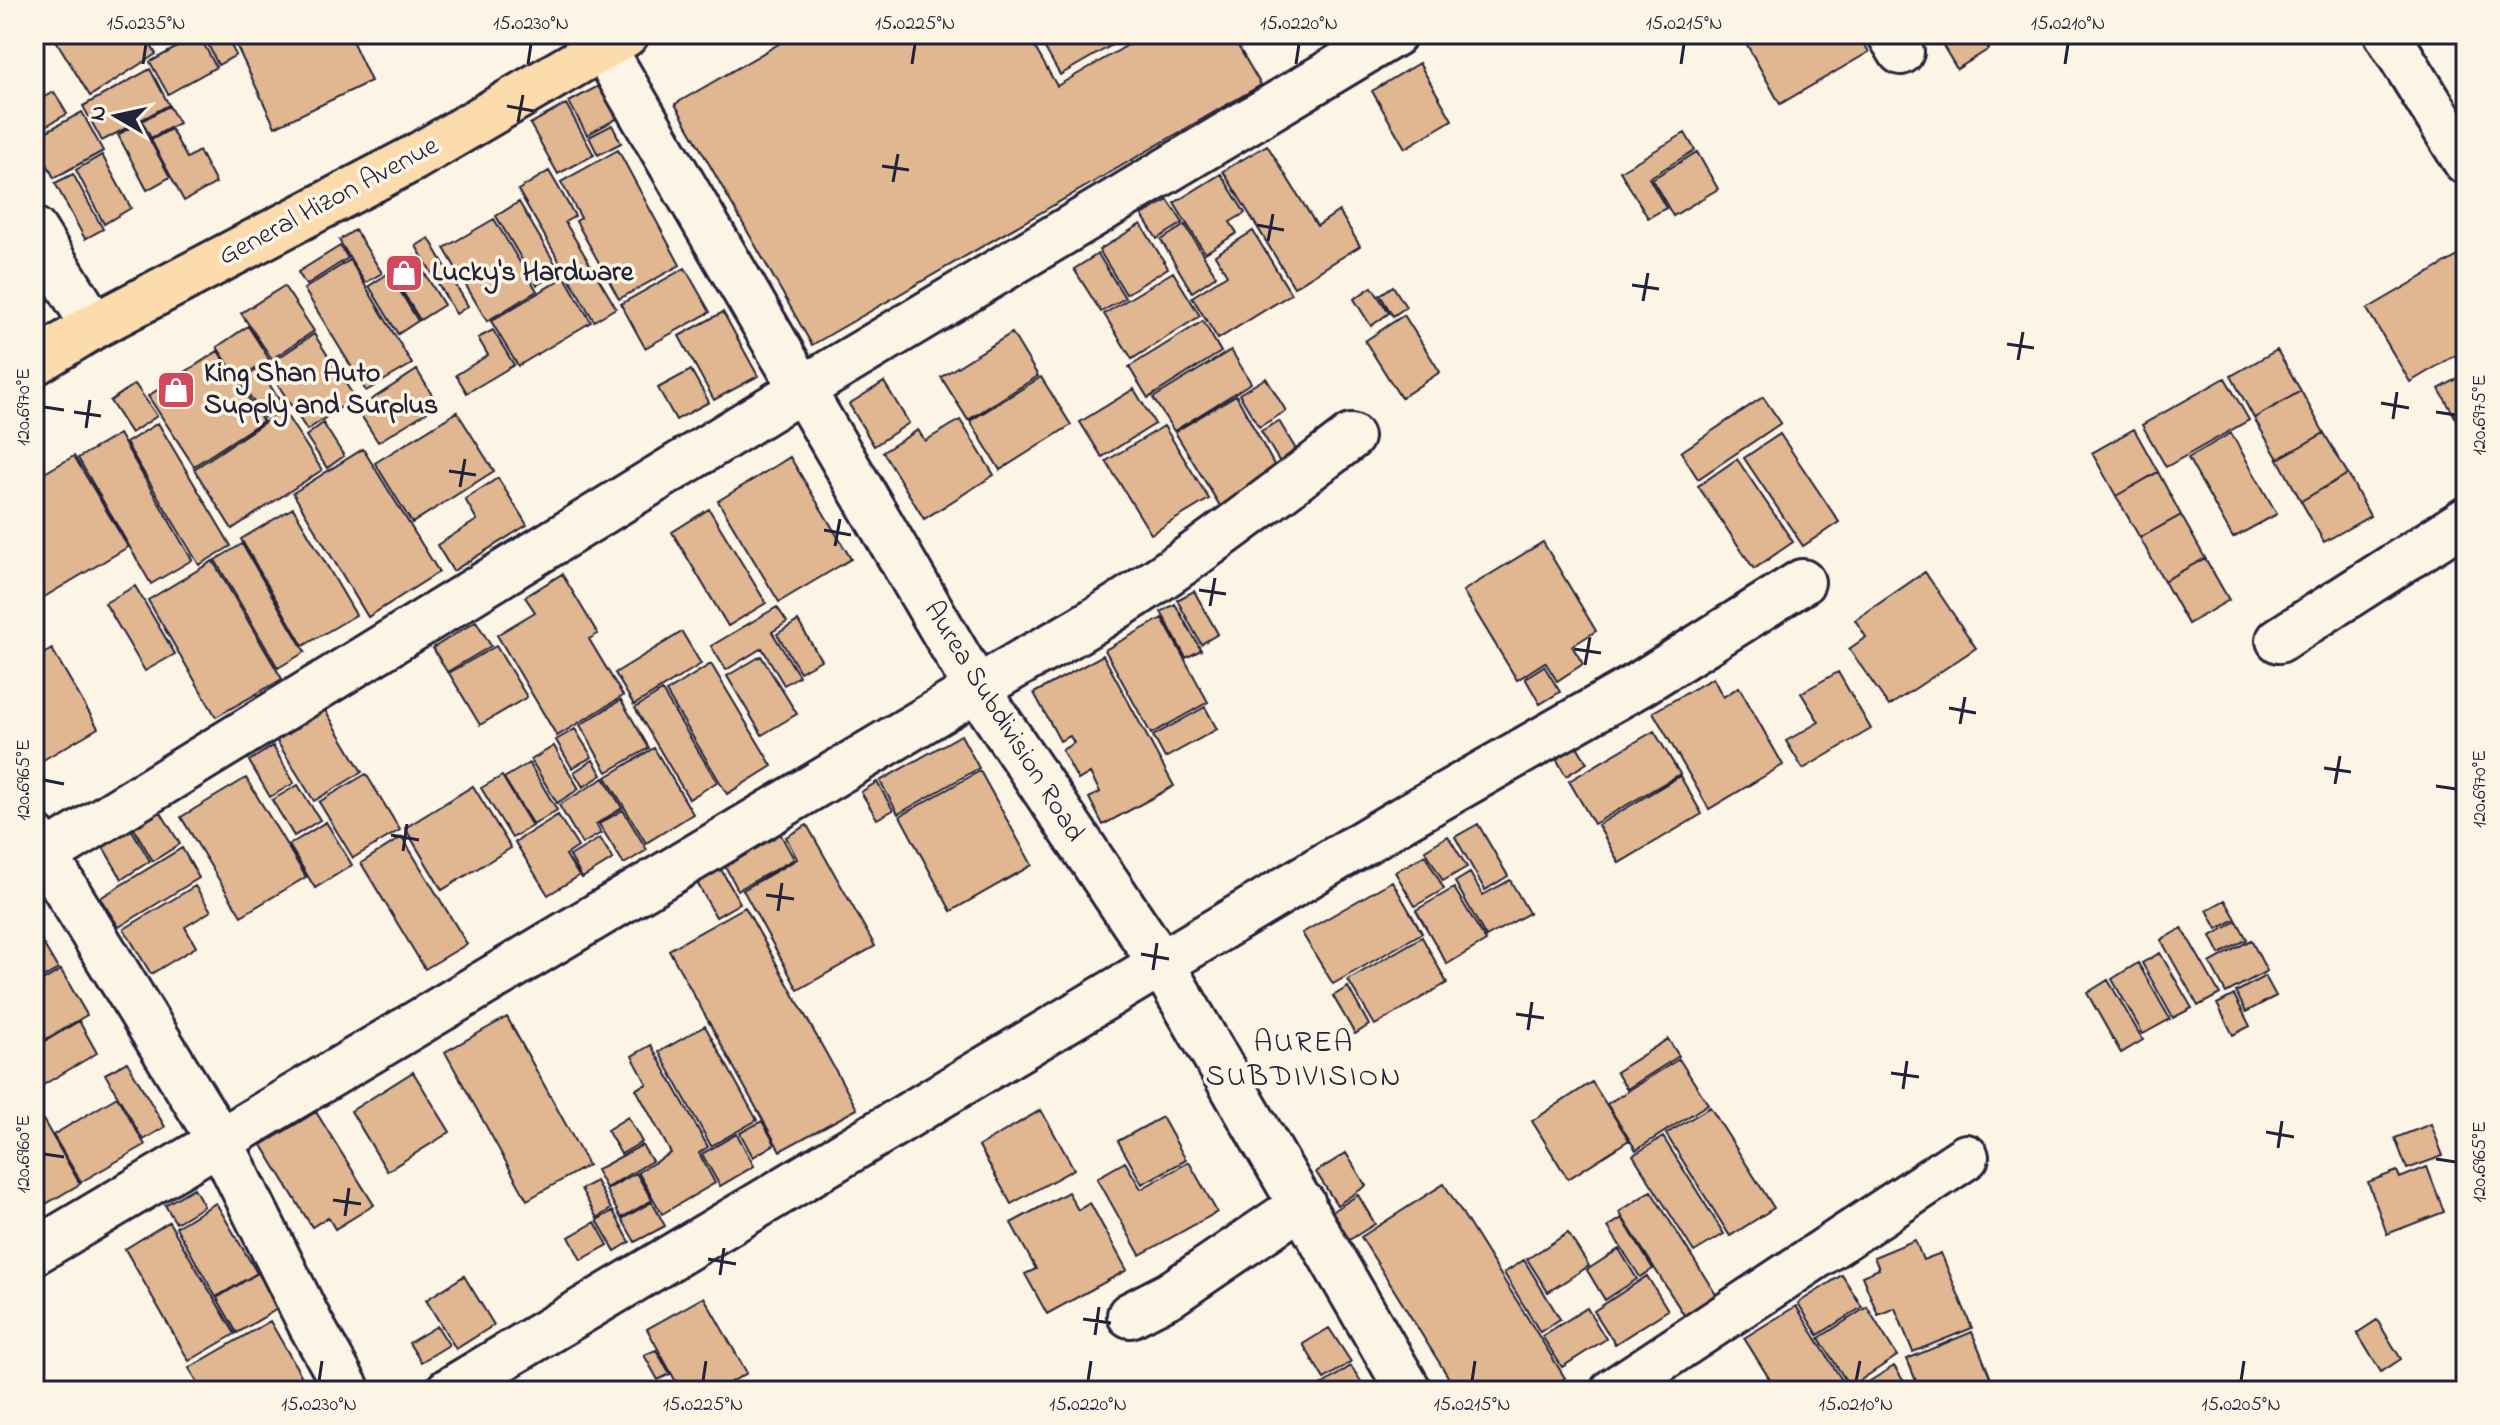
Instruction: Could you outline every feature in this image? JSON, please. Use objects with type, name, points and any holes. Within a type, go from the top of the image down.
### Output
[{"type":"main road","name":"General Hizon Avenue","points":[[34,363],[94,326],[414,158],[623,39]]},
{"type":"street","points":[[348,1391],[311,1325],[220,1141],[38,851],[1394,34]]},
{"type":"street","points":[[2387,34],[2466,162]]},
{"type":"street","name":"Aurea Subdivision Road","points":[[623,39],[804,388],[977,689],[1161,963],[1409,1391]]},
{"type":"street","points":[[34,230],[94,326]]},
{"type":"street","points":[[34,1252],[1128,602],[1351,437]]},
{"type":"street","points":[[2279,640],[2466,520]]},
{"type":"street","points":[[448,1391],[1161,963],[1640,684],[1802,582]]},
{"type":"street","points":[[1613,1391],[1966,1157]]},
{"type":"street","points":[[1130,1315],[1171,1294],[1303,1204]]},
{"type":"building","points":[[52,34],[144,34],[156,54],[90,96]]},
{"type":"building","points":[[203,34],[225,34],[236,55],[218,65]]},
{"type":"building","points":[[231,34],[349,34],[371,81],[275,127]]},
{"type":"building","points":[[796,34],[1027,34],[1057,86],[1147,34],[1231,34],[1261,85],[812,345],[675,104]]},
{"type":"building","points":[[1058,34],[1131,34],[1060,75],[1042,43]]},
{"type":"building","points":[[1741,34],[1858,34],[1869,52],[1780,104]]},
{"type":"building","points":[[1936,34],[1980,34],[1989,49],[1957,69]]},
{"type":"building","points":[[199,35],[216,67],[168,94],[150,62]]},
{"type":"building","points":[[1419,63],[1452,120],[1405,148],[1372,91]]},
{"type":"building","points":[[150,69],[169,105],[102,141],[83,106]]},
{"type":"building","points":[[602,84],[620,117],[587,135],[569,102]]},
{"type":"building","points":[[54,92],[67,114],[35,132],[34,102]]},
{"type":"building","points":[[566,104],[594,155],[558,174],[530,124]]},
{"type":"building","points":[[169,106],[179,123],[151,138],[142,121]]},
{"type":"building","points":[[82,112],[103,151],[54,178],[34,138]]},
{"type":"building","points":[[140,122],[170,177],[147,190],[118,135]]},
{"type":"building","points":[[612,125],[621,143],[598,155],[589,137]]},
{"type":"building","points":[[171,129],[187,158],[199,151],[216,183],[184,201],[151,140]]},
{"type":"building","points":[[1685,133],[1695,150],[1649,178],[1666,208],[1648,218],[1620,171]]},
{"type":"building","points":[[1267,145],[1317,226],[1339,211],[1360,246],[1294,287],[1223,171]]},
{"type":"building","points":[[618,150],[680,265],[619,299],[576,221],[581,218],[561,182]]},
{"type":"building","points":[[1697,152],[1718,189],[1673,216],[1652,179]]},
{"type":"building","points":[[102,155],[131,208],[104,224],[76,170]]},
{"type":"building","points":[[549,171],[575,216],[565,222],[616,308],[594,321],[518,190]]},
{"type":"building","points":[[73,174],[103,229],[85,239],[55,183]]},
{"type":"building","points":[[1221,174],[1245,213],[1230,222],[1237,233],[1205,253],[1174,203]]},
{"type":"building","points":[[1168,200],[1183,223],[1157,239],[1142,215]]},
{"type":"building","points":[[519,202],[560,272],[537,285],[496,216]]},
{"type":"building","points":[[494,219],[537,291],[487,321],[444,248]]},
{"type":"building","points":[[1141,224],[1168,268],[1126,294],[1099,250]]},
{"type":"building","points":[[1185,225],[1216,276],[1192,292],[1161,240]]},
{"type":"building","points":[[355,230],[382,273],[365,283],[339,240]]},
{"type":"building","points":[[1253,231],[1291,294],[1218,339],[1192,297],[1227,275],[1215,255]]},
{"type":"building","points":[[429,238],[468,306],[456,314],[416,246]]},
{"type":"building","points":[[340,246],[348,258],[306,285],[298,272]]},
{"type":"building","points":[[2463,253],[2466,258],[2466,349],[2410,382],[2367,309]]},
{"type":"building","points":[[1098,254],[1125,298],[1101,312],[1074,269]]},
{"type":"building","points":[[414,256],[444,305],[420,320],[390,271]]},
{"type":"building","points":[[350,260],[412,364],[366,391],[304,289]]},
{"type":"building","points":[[685,268],[710,312],[645,348],[621,304]]},
{"type":"building","points":[[1173,272],[1200,316],[1132,359],[1104,314]]},
{"type":"building","points":[[389,273],[418,321],[398,334],[369,286]]},
{"type":"building","points":[[565,277],[591,322],[518,366],[491,321]]},
{"type":"building","points":[[284,286],[314,331],[272,359],[241,313]]},
{"type":"building","points":[[1393,286],[1406,307],[1393,316],[1380,295]]},
{"type":"building","points":[[1372,287],[1389,313],[1371,326],[1354,299]]},
{"type":"building","points":[[723,312],[758,376],[714,400],[679,336]]},
{"type":"building","points":[[1404,315],[1440,372],[1401,398],[1365,341]]},
{"type":"building","points":[[1203,321],[1221,352],[1148,398],[1129,367]]},
{"type":"building","points":[[248,326],[269,359],[238,379],[217,347]]},
{"type":"building","points":[[493,330],[514,365],[467,393],[456,375],[488,355],[478,338]]},
{"type":"building","points":[[1012,333],[1038,376],[968,420],[941,377]]},
{"type":"building","points":[[314,334],[355,398],[307,430],[266,366]]},
{"type":"building","points":[[1231,350],[1251,383],[1174,431],[1153,398]]},
{"type":"building","points":[[2277,350],[2301,391],[2254,418],[2231,376]]},
{"type":"building","points":[[218,351],[263,421],[194,466],[148,396]]},
{"type":"building","points":[[259,368],[283,406],[264,418],[240,381]]},
{"type":"building","points":[[417,370],[438,405],[378,442],[357,409]]},
{"type":"building","points":[[691,370],[709,402],[676,420],[658,388]]},
{"type":"building","points":[[2466,374],[2466,436],[2439,389]]},
{"type":"building","points":[[1041,377],[1071,425],[1000,470],[970,421]]},
{"type":"building","points":[[1266,378],[1286,411],[1259,427],[1239,394]]},
{"type":"building","points":[[2225,378],[2249,420],[2166,467],[2142,425]]},
{"type":"building","points":[[884,382],[909,423],[874,446],[849,404]]},
{"type":"building","points":[[135,384],[157,416],[131,433],[110,401]]},
{"type":"building","points":[[1134,389],[1155,424],[1102,457],[1080,422]]},
{"type":"building","points":[[2301,391],[2324,433],[2278,459],[2254,418]]},
{"type":"building","points":[[1236,395],[1279,474],[1222,509],[1175,432]]},
{"type":"building","points":[[1763,397],[1781,423],[1698,479],[1681,452]]},
{"type":"building","points":[[283,410],[322,470],[232,529],[194,469]]},
{"type":"building","points":[[457,412],[494,471],[412,523],[375,463]]},
{"type":"building","points":[[960,420],[994,475],[924,519],[883,452],[918,430],[925,441]]},
{"type":"building","points":[[1279,421],[1301,458],[1284,469],[1261,431]]},
{"type":"building","points":[[158,423],[231,546],[199,565],[126,443]]},
{"type":"building","points":[[323,423],[344,456],[327,468],[306,436]]},
{"type":"building","points":[[1164,426],[1209,499],[1151,534],[1106,461]]},
{"type":"building","points":[[2134,429],[2158,472],[2116,496],[2092,453]]},
{"type":"building","points":[[2231,433],[2277,514],[2233,538],[2188,458]]},
{"type":"building","points":[[2324,433],[2348,474],[2301,501],[2278,459]]},
{"type":"building","points":[[119,434],[192,560],[151,584],[78,458]]},
{"type":"building","points":[[1780,434],[1839,522],[1803,546],[1744,458]]},
{"type":"building","points":[[363,449],[439,572],[368,617],[293,493]]},
{"type":"building","points":[[74,456],[128,547],[34,603],[34,479]]},
{"type":"building","points":[[790,457],[851,559],[779,602],[718,501]]},
{"type":"building","points":[[1737,459],[1793,542],[1754,569],[1698,486]]},
{"type":"building","points":[[2158,472],[2181,515],[2140,538],[2116,496]]},
{"type":"building","points":[[2348,474],[2370,516],[2324,542],[2301,501]]},
{"type":"building","points":[[498,478],[527,525],[453,571],[437,545],[477,520],[465,499]]},
{"type":"building","points":[[293,508],[356,615],[303,646],[241,539]]},
{"type":"building","points":[[709,509],[766,603],[728,626],[672,532]]},
{"type":"building","points":[[2181,515],[2205,558],[2164,581],[2140,538]]},
{"type":"building","points":[[1543,542],[1596,631],[1572,646],[1583,664],[1557,681],[1545,662],[1517,680],[1463,591]]},
{"type":"building","points":[[242,544],[305,652],[278,668],[215,560]]},
{"type":"building","points":[[2205,558],[2229,600],[2188,624],[2164,581]]},
{"type":"building","points":[[213,561],[282,679],[216,717],[148,600]]},
{"type":"building","points":[[1925,572],[1976,648],[1889,706],[1849,649],[1866,637],[1855,620]]},
{"type":"building","points":[[562,574],[598,634],[589,639],[623,696],[557,736],[497,635],[535,612],[525,597]]},
{"type":"building","points":[[135,586],[175,654],[145,671],[105,603]]},
{"type":"building","points":[[1194,591],[1218,634],[1201,644],[1177,600]]},
{"type":"building","points":[[1175,604],[1201,650],[1186,658],[1161,612]]},
{"type":"building","points":[[777,607],[787,622],[772,632],[799,676],[784,685],[762,648],[726,670],[711,646]]},
{"type":"building","points":[[1162,618],[1208,702],[1151,734],[1105,650]]},
{"type":"building","points":[[476,621],[491,646],[447,672],[433,648]]},
{"type":"building","points":[[798,621],[821,660],[800,672],[777,634]]},
{"type":"building","points":[[682,632],[701,664],[634,705],[615,673]]},
{"type":"building","points":[[496,646],[527,697],[480,725],[449,673]]},
{"type":"building","points":[[52,649],[98,728],[38,763],[34,756],[34,659]]},
{"type":"building","points":[[1103,655],[1174,786],[1103,825],[1089,798],[1100,792],[1090,773],[1078,780],[1062,750],[1074,743],[1070,736],[1060,741],[1034,693]]},
{"type":"building","points":[[761,656],[797,714],[762,735],[727,676]]},
{"type":"building","points":[[711,664],[772,766],[727,794],[666,692]]},
{"type":"building","points":[[1544,666],[1560,692],[1540,704],[1525,678]]},
{"type":"building","points":[[1838,672],[1871,729],[1803,769],[1786,741],[1819,722],[1801,693]]},
{"type":"building","points":[[1713,678],[1723,697],[1739,687],[1783,765],[1709,809],[1653,712]]},
{"type":"building","points":[[662,691],[717,782],[689,799],[635,708]]},
{"type":"building","points":[[621,700],[649,748],[607,772],[580,725]]},
{"type":"building","points":[[1205,707],[1217,729],[1165,758],[1153,736]]},
{"type":"building","points":[[324,708],[362,772],[314,801],[275,738]]},
{"type":"building","points":[[575,729],[592,757],[572,768],[556,740]]},
{"type":"building","points":[[1654,731],[1680,774],[1594,824],[1569,781]]},
{"type":"building","points":[[961,735],[979,768],[898,814],[880,781]]},
{"type":"building","points":[[1574,741],[1587,763],[1566,776],[1553,753]]},
{"type":"building","points":[[273,746],[294,783],[270,797],[249,761]]},
{"type":"building","points":[[554,746],[579,789],[557,803],[531,760]]},
{"type":"building","points":[[654,748],[693,814],[646,843],[606,777]]},
{"type":"building","points":[[593,760],[602,775],[583,787],[574,772]]},
{"type":"building","points":[[529,763],[557,810],[533,825],[504,778]]},
{"type":"building","points":[[980,771],[1032,865],[951,911],[900,816]]},
{"type":"building","points":[[366,774],[400,830],[353,858],[319,802]]},
{"type":"building","points":[[502,776],[532,826],[512,838],[481,788]]},
{"type":"building","points":[[1680,776],[1702,814],[1619,863],[1598,825]]},
{"type":"building","points":[[246,778],[306,877],[241,916],[181,817]]},
{"type":"building","points":[[604,778],[622,808],[596,824],[601,833],[582,844],[559,805]]},
{"type":"building","points":[[877,782],[893,810],[877,819],[861,792]]},
{"type":"building","points":[[298,785],[320,820],[294,836],[272,800]]},
{"type":"building","points":[[473,786],[511,848],[442,890],[405,828]]},
{"type":"building","points":[[623,810],[647,850],[624,864],[599,824]]},
{"type":"building","points":[[160,811],[180,844],[153,861],[133,827]]},
{"type":"building","points":[[558,815],[578,847],[566,855],[579,876],[548,895],[515,842]]},
{"type":"building","points":[[126,820],[150,861],[122,879],[97,837]]},
{"type":"building","points":[[326,822],[352,865],[315,888],[289,845]]},
{"type":"building","points":[[775,824],[794,859],[738,890],[719,855]]},
{"type":"building","points":[[1478,824],[1508,876],[1485,890],[1455,837]]},
{"type":"building","points":[[807,825],[875,946],[798,990],[743,890],[797,859],[786,837]]},
{"type":"building","points":[[1448,836],[1467,867],[1443,881],[1425,850]]},
{"type":"building","points":[[402,837],[467,944],[425,969],[361,863]]},
{"type":"building","points":[[600,838],[613,859],[582,878],[570,856]]},
{"type":"building","points":[[182,848],[199,878],[119,927],[100,898]]},
{"type":"building","points":[[1425,855],[1444,889],[1415,906],[1395,872]]},
{"type":"building","points":[[719,866],[740,903],[716,917],[695,879]]},
{"type":"building","points":[[1470,873],[1483,895],[1510,880],[1529,913],[1486,937],[1455,882]]},
{"type":"building","points":[[1392,881],[1422,933],[1333,984],[1302,933]]},
{"type":"building","points":[[195,886],[211,911],[185,927],[196,947],[151,974],[124,929]]},
{"type":"building","points":[[1454,888],[1486,941],[1447,964],[1416,910]]},
{"type":"building","points":[[2225,900],[2236,919],[2217,929],[2207,910]]},
{"type":"building","points":[[745,907],[857,1109],[780,1151],[669,950]]},
{"type":"building","points":[[2237,921],[2247,939],[2220,954],[2211,936]]},
{"type":"building","points":[[34,928],[58,969],[34,983]]},
{"type":"building","points":[[2182,928],[2220,994],[2198,1006],[2161,940]]},
{"type":"building","points":[[1422,937],[1447,983],[1375,1025],[1348,980]]},
{"type":"building","points":[[2251,940],[2267,971],[2226,993],[2210,963]]},
{"type":"building","points":[[2160,953],[2192,1008],[2173,1018],[2142,963]]},
{"type":"building","points":[[2138,963],[2170,1019],[2143,1034],[2112,979]]},
{"type":"building","points":[[61,970],[87,1015],[34,1046],[34,986]]},
{"type":"building","points":[[2265,976],[2276,996],[2246,1012],[2236,992]]},
{"type":"building","points":[[2108,980],[2143,1040],[2121,1053],[2087,993]]},
{"type":"building","points":[[1348,987],[1369,1025],[1355,1034],[1333,996]]},
{"type":"building","points":[[2234,995],[2250,1026],[2233,1035],[2217,1004]]},
{"type":"building","points":[[507,1017],[588,1165],[527,1200],[445,1052]]},
{"type":"building","points":[[79,1021],[97,1053],[43,1085],[34,1070],[34,1048]]},
{"type":"building","points":[[705,1026],[757,1120],[711,1146],[659,1052]]},
{"type":"building","points":[[1668,1039],[1679,1056],[1627,1089],[1616,1072]]},
{"type":"building","points":[[651,1045],[708,1147],[699,1153],[715,1183],[662,1214],[638,1172],[671,1153],[636,1089],[647,1084],[632,1056]]},
{"type":"building","points":[[1679,1059],[1708,1104],[1636,1150],[1607,1104]]},
{"type":"building","points":[[127,1062],[165,1127],[143,1140],[105,1074]]},
{"type":"building","points":[[413,1072],[450,1132],[387,1171],[351,1111]]},
{"type":"building","points":[[1592,1082],[1629,1140],[1568,1179],[1532,1121]]},
{"type":"building","points":[[117,1097],[145,1145],[81,1182],[53,1135]]},
{"type":"building","points":[[34,1104],[80,1184],[34,1211]]},
{"type":"building","points":[[1710,1107],[1774,1208],[1730,1236],[1666,1134]]},
{"type":"building","points":[[1041,1110],[1074,1169],[1011,1204],[979,1146]]},
{"type":"building","points":[[316,1112],[374,1205],[335,1229],[328,1217],[312,1227],[262,1145]]},
{"type":"building","points":[[628,1117],[642,1142],[621,1154],[607,1130]]},
{"type":"building","points":[[1162,1117],[1186,1160],[1142,1184],[1118,1141]]},
{"type":"building","points":[[762,1121],[775,1144],[753,1157],[740,1133]]},
{"type":"building","points":[[2431,1124],[2443,1156],[2407,1169],[2395,1138]]},
{"type":"building","points":[[737,1134],[754,1166],[720,1186],[702,1154]]},
{"type":"building","points":[[1663,1137],[1724,1234],[1694,1252],[1633,1155]]},
{"type":"building","points":[[642,1145],[652,1161],[606,1188],[596,1170]]},
{"type":"building","points":[[1346,1153],[1366,1186],[1337,1205],[1316,1172]]},
{"type":"building","points":[[1125,1162],[1141,1189],[1189,1162],[1217,1212],[1140,1255],[1097,1178]]},
{"type":"building","points":[[2427,1167],[2444,1212],[2387,1234],[2368,1182],[2397,1171],[2400,1178]]},
{"type":"building","points":[[636,1173],[652,1200],[621,1218],[606,1190]]},
{"type":"building","points":[[596,1181],[611,1209],[597,1218],[581,1189]]},
{"type":"building","points":[[1444,1184],[1565,1378],[1545,1391],[1457,1391],[1361,1237]]},
{"type":"building","points":[[194,1188],[204,1206],[176,1223],[165,1205]]},
{"type":"building","points":[[1651,1191],[1718,1298],[1686,1318],[1619,1212]]},
{"type":"building","points":[[1068,1192],[1078,1210],[1090,1203],[1127,1270],[1047,1314],[1025,1274],[1036,1269],[1011,1223]]},
{"type":"building","points":[[1358,1195],[1375,1224],[1346,1242],[1328,1214]]},
{"type":"building","points":[[652,1202],[665,1226],[635,1242],[622,1219]]},
{"type":"building","points":[[216,1203],[257,1273],[216,1297],[176,1227]]},
{"type":"building","points":[[613,1211],[630,1242],[615,1251],[597,1220]]},
{"type":"building","points":[[1622,1218],[1653,1269],[1640,1277],[1608,1227]]},
{"type":"building","points":[[169,1222],[235,1334],[189,1361],[125,1249]]},
{"type":"building","points":[[595,1222],[608,1245],[581,1260],[569,1237]]},
{"type":"building","points":[[1568,1233],[1589,1266],[1548,1292],[1527,1259]]},
{"type":"building","points":[[1915,1240],[1923,1260],[1941,1253],[1972,1328],[1913,1352],[1895,1308],[1878,1315],[1862,1276],[1879,1269],[1874,1257]]},
{"type":"building","points":[[1619,1249],[1637,1279],[1605,1300],[1587,1270]]},
{"type":"building","points":[[1524,1260],[1560,1319],[1540,1332],[1504,1273]]},
{"type":"building","points":[[258,1273],[279,1308],[237,1333],[217,1298]]},
{"type":"building","points":[[1842,1275],[1862,1307],[1818,1335],[1798,1303]]},
{"type":"building","points":[[464,1276],[494,1325],[456,1349],[426,1300]]},
{"type":"building","points":[[1647,1276],[1668,1310],[1615,1344],[1594,1311]]},
{"type":"building","points":[[704,1297],[747,1373],[715,1391],[681,1391],[647,1329]]},
{"type":"building","points":[[1796,1306],[1848,1390],[1777,1391],[1744,1338]]},
{"type":"building","points":[[1867,1307],[1897,1356],[1850,1387],[1819,1338]]},
{"type":"building","points":[[1587,1308],[1606,1339],[1562,1367],[1542,1336]]},
{"type":"building","points":[[2377,1320],[2401,1359],[2381,1372],[2357,1333]]},
{"type":"building","points":[[270,1321],[310,1391],[203,1391],[189,1368]]},
{"type":"building","points":[[437,1326],[449,1345],[421,1362],[409,1343]]},
{"type":"building","points":[[1329,1328],[1351,1362],[1324,1379],[1303,1344]]},
{"type":"building","points":[[1972,1332],[1996,1391],[1920,1391],[1907,1359]]},
{"type":"building","points":[[656,1350],[670,1374],[658,1380],[644,1355]]},
{"type":"building","points":[[1351,1366],[1367,1391],[1319,1391],[1317,1388]]},
{"type":"building","points":[[1894,1366],[1910,1391],[1854,1391]]},
{"type":"place","name":"Lucky's Hardware","points":[[404,273]]},
{"type":"place","name":"King Shan Auto Supply and Surplus","points":[[176,390]]},
{"type":"district","name":"AUREA SUBDIVISION","points":[[1304,1061]]}]
